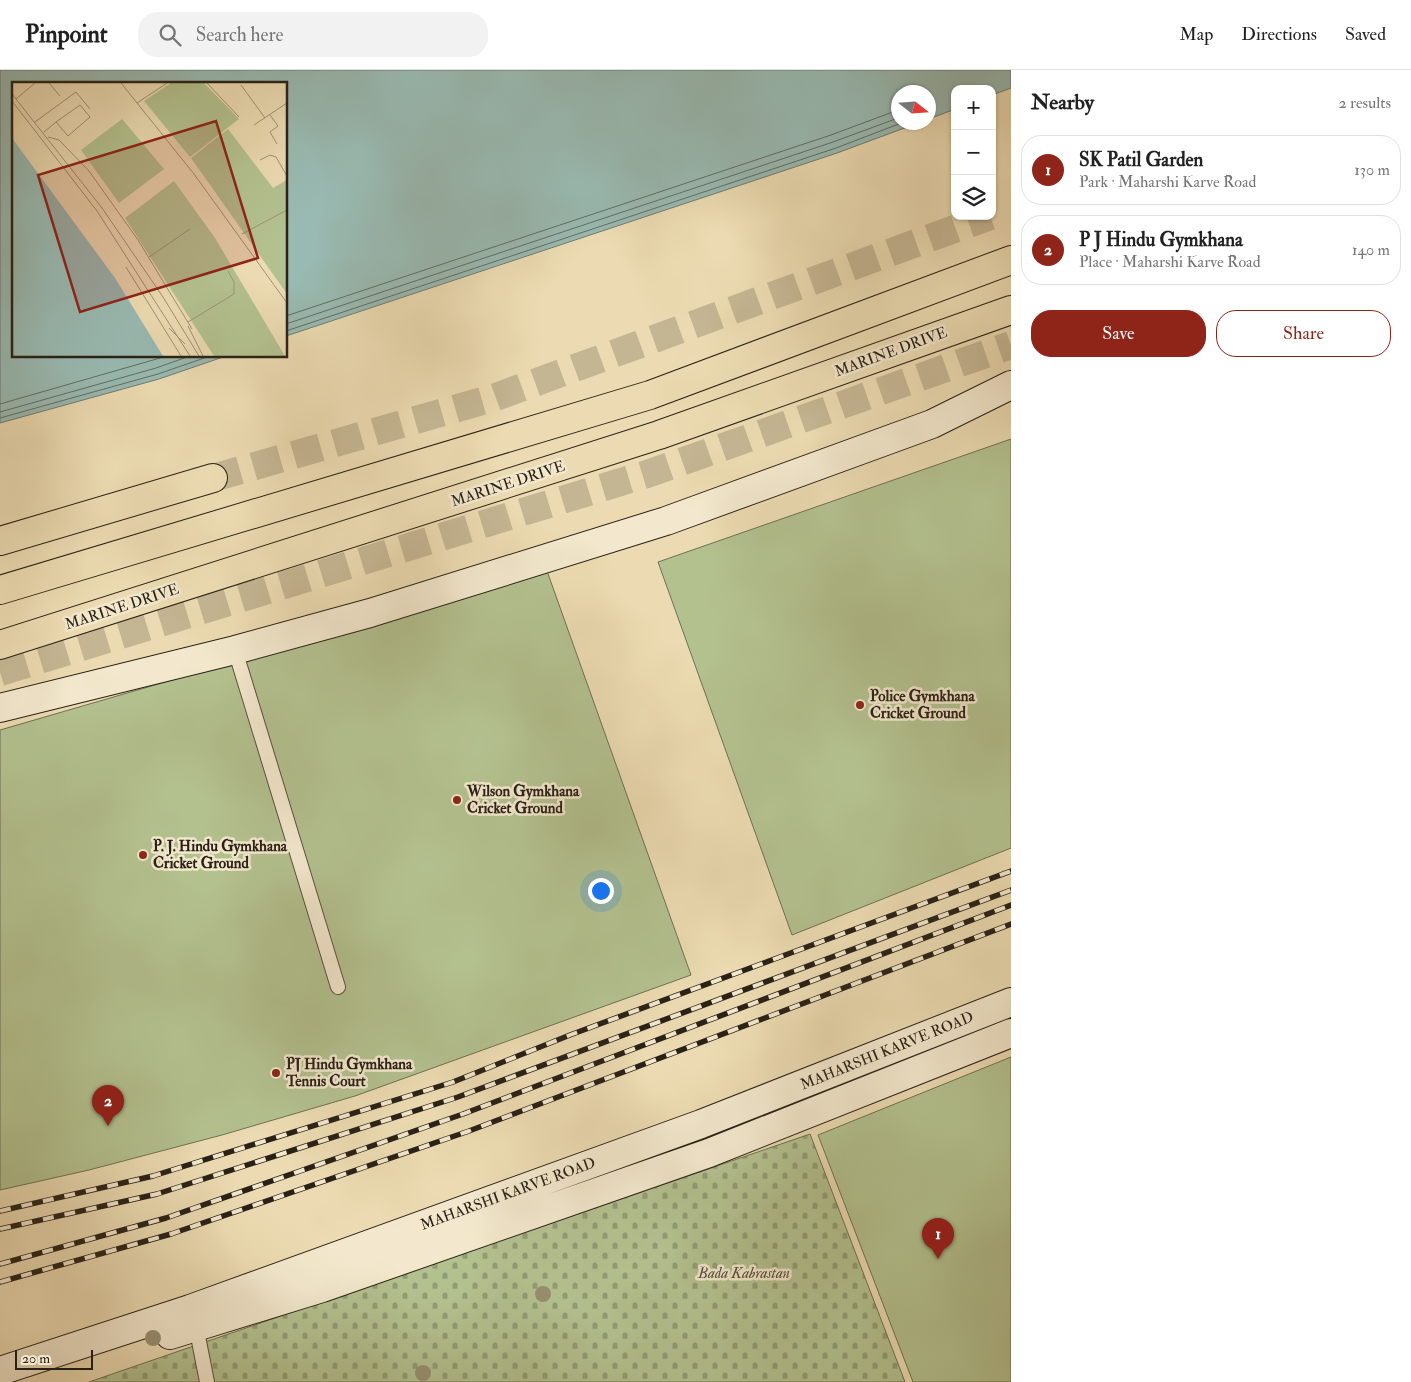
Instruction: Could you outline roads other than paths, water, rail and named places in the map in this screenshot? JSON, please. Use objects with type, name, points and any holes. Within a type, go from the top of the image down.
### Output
[{"type":"main road","points":[[0,590],[650,395],[1011,260]]},
{"type":"main road","name":"MARINE DRIVE","points":[[0,645],[659,435],[1011,310]]},
{"type":"main road","points":[[0,708],[235,650],[370,613],[666,520],[932,424],[1011,384]]},
{"type":"main road","points":[[0,540],[213,478]]},
{"type":"main road","name":"MAHARSHI KARVE ROAD","points":[[0,1371],[190,1308],[701,1124],[1011,1002]]},
{"type":"main road","name":"MAHARSHI KARVE ROAD","points":[[26,1382],[196,1326],[322,1288],[709,1153],[1011,1033]]},
{"type":"lane","points":[[235,650],[338,987]]},
{"type":"lane","points":[[196,1326],[207,1382]]},
{"type":"water","points":[[0,70],[1011,70],[1011,88],[996,94],[996,85],[951,85],[951,111],[936,116],[936,85],[891,85],[891,130],[899,130],[837,153],[288,335],[288,82],[12,82],[12,358],[220,358],[159,379],[0,423]]},
{"type":"tunnel","points":[[213,478],[493,398],[979,220]]},
{"type":"tunnel","points":[[0,672],[647,474],[1011,345]]},
{"type":"railway","points":[[0,1211],[153,1176],[453,1082],[570,1035],[1011,871]]},
{"type":"railway","points":[[0,1229],[157,1194],[458,1097],[1011,890]]},
{"type":"railway","points":[[0,1264],[166,1218],[463,1114],[1011,905]]},
{"type":"railway","points":[[0,1282],[171,1234],[469,1131],[1011,924]]},
{"type":"place","name":"Police Gymkhana Cricket Ground","points":[[860,705]]},
{"type":"place","name":"Wilson Gymkhana Cricket Ground","points":[[457,800]]},
{"type":"place","name":"P. J. Hindu Gymkhana Cricket Ground","points":[[143,855]]},
{"type":"place","name":"PJ Hindu Gymkhana Tennis Court","points":[[276,1073]]},
{"type":"place","name":"P J Hindu Gymkhana","points":[[108,1126]]},
{"type":"place","name":"SK Patil Garden","points":[[938,1259]]},
{"type":"park label","name":"Bada Kabrastan","points":[[744,1273]]}]
